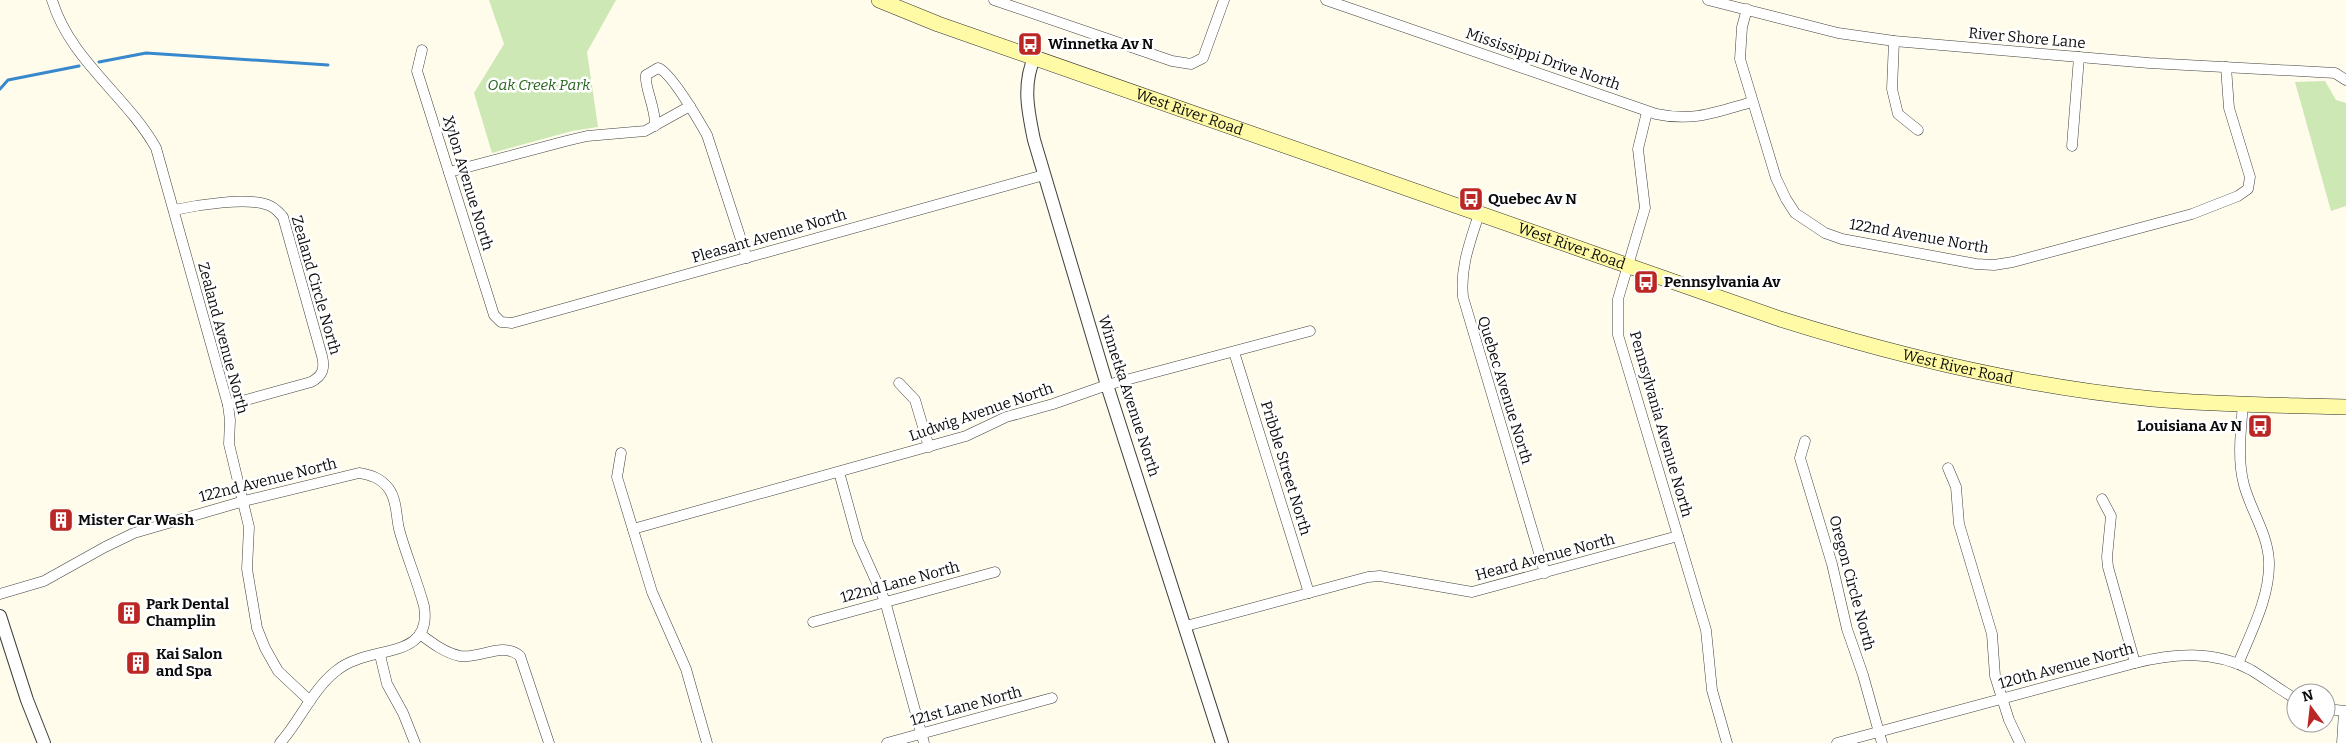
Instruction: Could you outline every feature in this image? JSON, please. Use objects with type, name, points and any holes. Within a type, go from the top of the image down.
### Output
[{"type":"main road","name":"West River Road","points":[[879,0],[938,24],[1035,56],[1780,319],[1852,342],[1995,375],[2152,399],[2346,407]]},
{"type":"street","name":"Zealand Avenue North","points":[[52,0],[58,20],[73,46],[147,132],[156,148],[228,405],[230,420],[229,444],[249,527],[247,569],[257,628],[265,648],[278,671],[310,701]]},
{"type":"street","points":[[994,0],[1172,61],[1191,64],[1203,58],[1224,0]]},
{"type":"street","name":"Mississippi Drive North","points":[[1326,0],[1647,112],[1675,118],[1692,118],[1752,102]]},
{"type":"street","name":"River Shore Lane","points":[[1708,0],[1838,33],[1894,41],[2079,57],[2335,72],[2346,80]]},
{"type":"street","name":"122nd Avenue North","points":[[1747,9],[1742,27],[1740,59],[1776,178],[1786,199],[1796,213],[1825,233],[1842,239],[1976,264],[1994,265],[2013,262],[2183,216],[2238,196],[2248,189],[2250,177],[2229,108],[2226,67]]},
{"type":"street","points":[[1894,41],[1892,89],[1898,114],[1918,130]]},
{"type":"street","name":"Xylon Avenue North","points":[[422,50],[417,71],[494,315],[501,322]]},
{"type":"street","name":"Winnetka Avenue North","points":[[1035,56],[1028,75],[1027,100],[1034,140],[1107,385],[1186,626],[1222,743]]},
{"type":"street","points":[[2072,146],[2079,57]]},
{"type":"street","points":[[656,126],[655,110],[645,81],[646,75],[651,70],[658,68],[663,69],[690,106],[707,135],[747,258]]},
{"type":"street","points":[[449,172],[587,136],[632,134],[656,126],[690,106]]},
{"type":"street","name":"Pennsylvania Avenue North","points":[[1647,112],[1638,149],[1645,208],[1618,299],[1618,336],[1706,630],[1712,690],[1727,743]]},
{"type":"street","name":"Pleasant Avenue North","points":[[501,322],[512,323],[1044,175]]},
{"type":"street","name":"Zealand Circle North","points":[[174,210],[208,204],[259,203],[274,207],[284,217],[324,369],[317,379],[228,405]]},
{"type":"street","name":"Quebec Avenue North","points":[[1479,214],[1463,264],[1461,280],[1463,296],[1545,573]]},
{"type":"street","name":"Ludwig Avenue North","points":[[633,529],[966,436],[1006,417],[1053,404],[1107,385],[1310,331]]},
{"type":"street","name":"Pribble Street North","points":[[1234,352],[1309,593]]},
{"type":"street","points":[[899,383],[915,400],[929,447]]},
{"type":"street","points":[[2238,664],[2266,591],[2269,561],[2262,528],[2244,485],[2240,446],[2243,404]]},
{"type":"street","name":"Oregon Circle North","points":[[1804,441],[1800,458],[1832,564],[1846,629],[1863,675],[1882,743]]},
{"type":"street","points":[[621,453],[617,477],[658,606],[686,669],[707,743]]},
{"type":"street","points":[[1948,468],[1956,487],[1959,524],[1992,634],[1994,666],[2002,699],[2020,743]]},
{"type":"street","points":[[840,472],[858,541],[885,601],[922,739]]},
{"type":"street","name":"122nd Avenue North","points":[[0,594],[44,581],[105,546],[134,533],[244,501],[359,473],[371,475],[379,479],[389,488],[394,498],[399,529],[424,606],[424,618],[420,634]]},
{"type":"street","points":[[2102,499],[2111,516],[2107,557],[2108,567],[2135,663]]},
{"type":"street","name":"Heard Avenue North","points":[[1186,626],[1368,577],[1380,576],[1472,592],[1678,536]]},
{"type":"street","name":"122nd Lane North","points":[[813,622],[995,572]]},
{"type":"street","points":[[0,616],[27,700],[44,743]]},
{"type":"street","points":[[280,743],[289,733],[310,701],[336,671],[356,659],[400,650],[415,640],[420,634],[436,647],[460,656],[506,648],[520,656],[549,743]]},
{"type":"street","points":[[380,655],[387,684],[403,713],[415,743]]},
{"type":"street","name":"120th Avenue North","points":[[1838,743],[2135,663],[2179,655],[2223,659],[2238,664],[2286,693]]},
{"type":"street","name":"121st Lane North","points":[[887,743],[922,739],[1052,698]]},
{"type":"street","points":[[2342,743],[2345,712]]},
{"type":"green space","name":"Oak Creek Park","points":[[489,0],[616,0],[587,52],[598,127],[572,131],[492,153],[474,93],[504,44]]},
{"type":"green space","points":[[2325,81],[2336,100],[2346,103],[2346,206],[2331,211],[2295,82]]},
{"type":"waterway","points":[[99,62],[146,53],[328,65]]},
{"type":"waterway","points":[[0,89],[8,80],[79,66]]},
{"type":"place","name":"Winnetka Av N","points":[[1030,44]]},
{"type":"place","name":"Quebec Av N","points":[[1471,199]]},
{"type":"place","name":"Pennsylvania Av","points":[[1646,282]]},
{"type":"place","name":"Louisiana Av N","points":[[2260,426]]},
{"type":"place","name":"Mister Car Wash","points":[[61,520]]},
{"type":"place","name":"Park Dental Champlin","points":[[129,613]]},
{"type":"place","name":"Kai Salon and Spa","points":[[138,663]]}]
